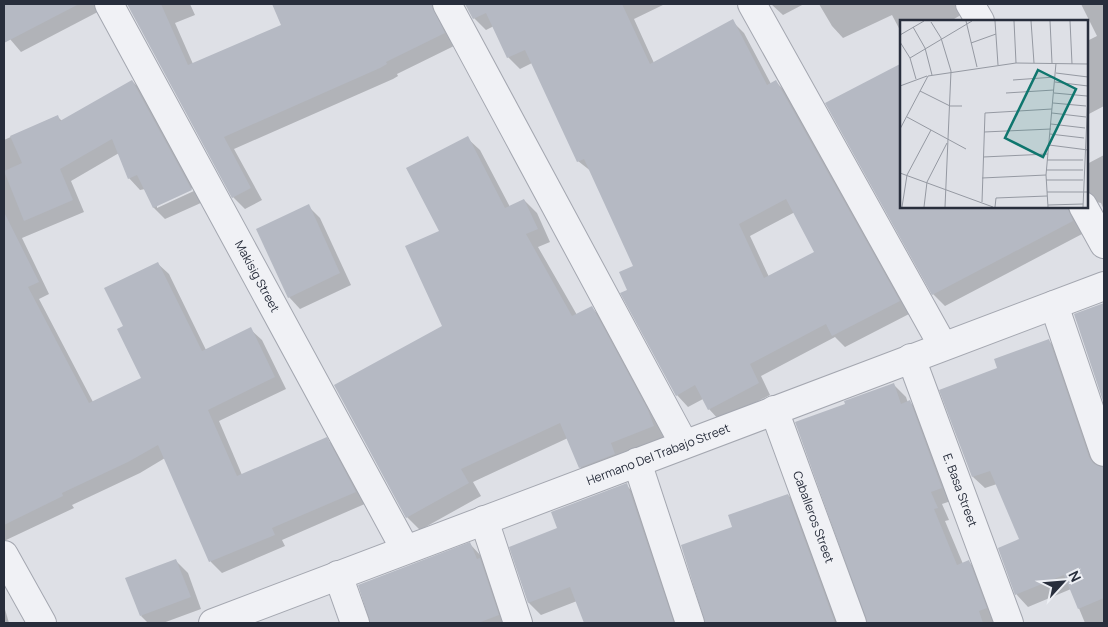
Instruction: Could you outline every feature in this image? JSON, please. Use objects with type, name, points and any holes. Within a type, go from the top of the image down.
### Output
[{"type":"street","name":"Makisig Street","points":[[109,4],[405,549]]},
{"type":"street","points":[[447,4],[684,444]]},
{"type":"street","points":[[752,4],[943,346]]},
{"type":"street","points":[[970,4],[979,20]]},
{"type":"street","points":[[1084,208],[1104,244]]},
{"type":"street","name":"Hermano Del Trabajo Street","points":[[213,623],[1104,286]]},
{"type":"street","points":[[1054,305],[1104,452]]},
{"type":"street","name":"E. Basa Street","points":[[911,358],[1009,623]]},
{"type":"street","name":"Caballeros Street","points":[[774,410],[852,623]]},
{"type":"street","points":[[637,462],[690,623]]},
{"type":"street","points":[[484,520],[518,623]]},
{"type":"street","points":[[4,555],[42,623]]},
{"type":"street","points":[[338,575],[355,623]]},
{"type":"building","points":[[4,4],[79,4],[4,43]]},
{"type":"building","points":[[127,4],[161,4],[188,65],[281,25],[272,4],[431,4],[445,33],[386,62],[387,64],[380,68],[224,137],[251,188],[232,198]]},
{"type":"building","points":[[465,4],[622,4],[650,64],[733,19],[767,85],[776,80],[900,301],[832,336],[826,324],[750,364],[759,383],[708,410],[695,385],[676,396],[620,293],[627,290],[619,272],[633,266],[584,159],[577,162],[525,50],[507,58],[486,13],[473,19]],"holes":[[[786,199],[814,252],[764,278],[739,224]]]},
{"type":"building","points":[[900,64],[900,208],[1068,208],[1073,221],[932,295],[825,103]]},
{"type":"building","points":[[132,80],[192,190],[153,208],[137,175],[128,179],[112,139],[60,169],[73,200],[24,221],[4,171],[22,163],[10,136],[58,115],[60,121]]},
{"type":"building","points":[[468,136],[505,208],[524,199],[538,229],[526,234],[572,316],[592,306],[648,410],[654,426],[611,443],[615,454],[579,468],[560,423],[461,469],[469,483],[406,518],[334,385],[442,326],[405,246],[439,231],[406,168]]},
{"type":"building","points":[[309,204],[340,273],[288,298],[256,229]]},
{"type":"building","points":[[4,212],[39,282],[28,287],[89,403],[141,378],[117,329],[123,326],[104,288],[158,262],[202,351],[251,327],[275,377],[208,410],[237,476],[327,437],[356,492],[272,528],[275,535],[209,562],[158,445],[128,462],[62,493],[63,496],[4,525]]},
{"type":"building","points":[[1104,303],[1104,404],[1074,314]]},
{"type":"building","points":[[1049,339],[1089,457],[1094,464],[1104,467],[1104,598],[1078,609],[1064,575],[1015,595],[998,548],[1019,539],[990,471],[972,477],[939,390],[997,368],[994,359]]},
{"type":"building","points":[[894,383],[901,404],[910,400],[942,488],[931,492],[938,508],[934,509],[957,565],[969,560],[987,608],[979,611],[983,623],[867,623],[795,422],[845,404],[844,401]]},
{"type":"building","points":[[627,483],[674,623],[584,623],[570,587],[528,603],[509,547],[557,528],[551,512]]},
{"type":"building","points":[[788,494],[835,623],[705,623],[681,545],[732,527],[728,515]]},
{"type":"building","points":[[470,542],[477,559],[480,558],[499,615],[478,623],[370,623],[358,585]]},
{"type":"building","points":[[176,559],[191,597],[140,616],[125,578]]}]
